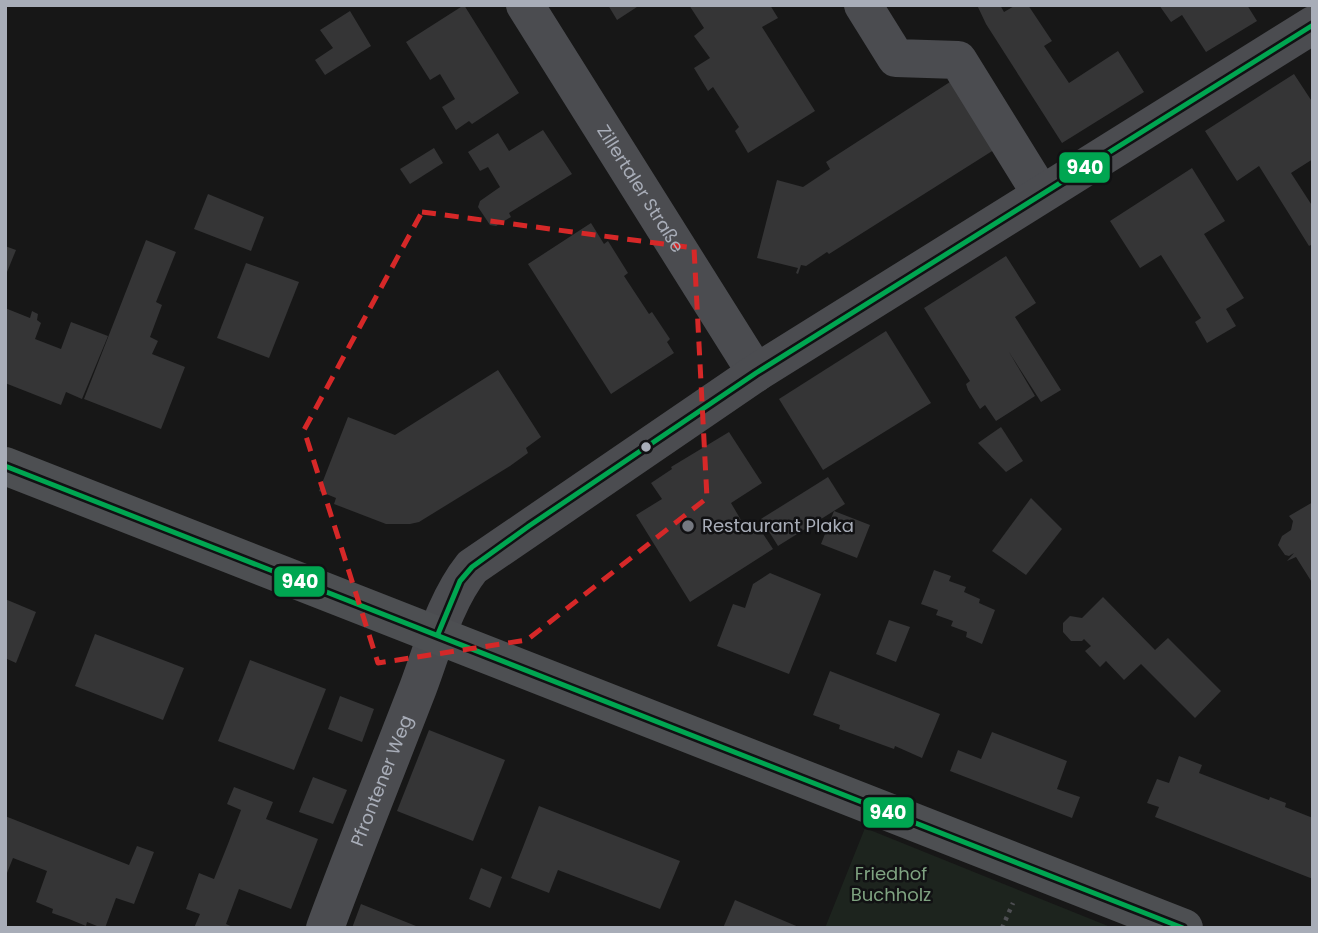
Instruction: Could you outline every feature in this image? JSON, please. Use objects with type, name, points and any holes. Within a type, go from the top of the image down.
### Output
[{"type":"main road","points":[[5,466],[1184,928]]},
{"type":"street","name":"Zillertaler Straße","points":[[525,5],[756,373]]},
{"type":"street","points":[[863,5],[896,58],[958,60],[1041,194]]},
{"type":"street","name":"Pfrontener Weg","points":[[325,928],[438,635],[460,581],[472,567],[756,373],[1313,25]]},
{"type":"highlighted area","points":[[422,212],[694,248],[707,498],[527,640],[378,663],[304,430]]},
{"type":"green space","name":"Friedhof Buchholz","points":[[865,828],[1113,928],[825,928]]},
{"type":"building","points":[[464,5],[519,93],[472,124],[469,121],[456,130],[442,107],[455,99],[440,74],[430,80],[406,42]]},
{"type":"building","points":[[608,5],[640,5],[617,20]]},
{"type":"building","points":[[689,5],[770,5],[778,18],[762,27],[815,111],[748,153],[735,131],[739,127],[713,87],[708,91],[694,68],[710,58],[694,36],[704,28]]},
{"type":"building","points":[[977,5],[1000,5],[1004,12],[1016,5],[1028,5],[1052,41],[1044,46],[1069,83],[1118,51],[1144,92],[1062,143],[986,24]]},
{"type":"building","points":[[1159,5],[1247,5],[1257,21],[1206,52],[1182,15],[1171,22]]},
{"type":"building","points":[[350,11],[371,46],[325,75],[315,60],[333,48],[320,30]]},
{"type":"building","points":[[1294,74],[1313,103],[1313,159],[1291,173],[1313,207],[1313,244],[1309,246],[1259,166],[1237,181],[1205,131]]},
{"type":"building","points":[[953,80],[997,148],[829,254],[827,252],[806,266],[801,265],[798,274],[798,268],[757,258],[777,180],[803,187],[830,169],[826,162]]},
{"type":"building","points":[[543,130],[572,174],[509,213],[511,217],[496,226],[490,225],[478,207],[480,201],[500,187],[488,167],[480,171],[468,152],[498,133],[509,151]]},
{"type":"building","points":[[434,148],[443,163],[410,184],[400,169]]},
{"type":"building","points":[[1192,168],[1225,221],[1204,234],[1244,298],[1226,309],[1236,326],[1207,343],[1195,322],[1201,318],[1161,255],[1140,268],[1110,221]]},
{"type":"building","points":[[208,194],[264,217],[251,251],[194,229]]},
{"type":"building","points":[[591,223],[604,244],[608,241],[628,273],[624,276],[649,314],[652,312],[670,339],[667,342],[674,353],[611,394],[528,264]]},
{"type":"building","points":[[146,240],[176,252],[156,302],[162,305],[150,337],[158,341],[152,354],[185,367],[161,429],[84,399]]},
{"type":"building","points":[[5,246],[16,250],[5,277]]},
{"type":"building","points":[[1006,256],[1036,303],[1015,317],[1061,390],[1041,402],[1009,352],[1035,396],[996,421],[985,405],[980,409],[968,390],[966,384],[970,381],[924,308]]},
{"type":"building","points":[[246,263],[299,282],[269,358],[217,338]]},
{"type":"building","points":[[5,308],[30,318],[32,311],[38,314],[37,320],[41,323],[35,339],[61,349],[71,322],[108,336],[82,399],[66,392],[61,405],[5,383]]},
{"type":"building","points":[[886,331],[931,403],[823,470],[779,399]]},
{"type":"building","points":[[498,370],[541,437],[526,448],[528,453],[510,466],[419,522],[410,524],[386,524],[334,504],[336,498],[319,491],[348,417],[395,435]]},
{"type":"building","points":[[1001,427],[1023,461],[1006,472],[978,443]]},
{"type":"building","points":[[729,432],[762,483],[731,503],[748,532],[758,526],[773,549],[690,602],[636,515],[662,499],[651,483],[672,469],[671,467]]},
{"type":"building","points":[[828,477],[845,504],[778,546],[761,519]]},
{"type":"building","points":[[1031,498],[1062,529],[1026,575],[992,551]]},
{"type":"building","points":[[1313,502],[1313,584],[1296,557],[1287,561],[1294,553],[1285,555],[1278,545],[1282,536],[1291,530],[1293,521],[1289,516]]},
{"type":"building","points":[[834,511],[870,525],[857,558],[821,544]]},
{"type":"building","points":[[934,570],[951,576],[949,581],[966,587],[964,592],[995,610],[982,644],[966,637],[967,632],[951,626],[953,621],[936,615],[938,610],[921,604]]},
{"type":"building","points":[[770,573],[821,594],[789,674],[717,646],[733,604],[745,608],[753,584]]},
{"type":"building","points":[[1103,597],[1155,650],[1168,638],[1221,691],[1195,718],[1141,664],[1124,680],[1106,661],[1100,667],[1085,651],[1091,646],[1084,639],[1071,641],[1063,632],[1063,623],[1070,616],[1082,618]]},
{"type":"building","points":[[5,599],[36,612],[16,663],[5,658]]},
{"type":"building","points":[[889,620],[910,627],[896,662],[876,654]]},
{"type":"building","points":[[95,634],[184,668],[163,720],[75,686]]},
{"type":"building","points":[[250,660],[326,689],[294,770],[218,741]]},
{"type":"building","points":[[830,671],[940,714],[922,758],[895,746],[894,749],[839,729],[840,725],[813,715]]},
{"type":"building","points":[[340,696],[374,709],[362,742],[328,729]]},
{"type":"building","points":[[429,730],[505,760],[473,841],[397,811]]},
{"type":"building","points":[[992,732],[1067,761],[1057,789],[1080,797],[1072,818],[950,771],[958,750],[981,759]]},
{"type":"building","points":[[1179,756],[1202,765],[1199,773],[1269,800],[1270,797],[1286,803],[1285,807],[1313,818],[1313,879],[1155,817],[1159,807],[1147,803],[1157,779],[1169,783]]},
{"type":"building","points":[[313,777],[347,790],[333,824],[299,812]]},
{"type":"building","points":[[234,787],[273,802],[266,819],[318,839],[291,909],[239,889],[226,924],[235,928],[194,928],[200,914],[186,909],[199,873],[214,879],[241,810],[227,804]]},
{"type":"building","points":[[539,806],[680,861],[660,909],[558,870],[549,893],[511,878]]},
{"type":"building","points":[[5,816],[129,865],[137,846],[154,852],[134,904],[116,898],[105,928],[87,922],[86,926],[52,913],[53,909],[36,902],[47,871],[13,858],[5,878]]},
{"type":"building","points":[[481,868],[502,877],[490,908],[469,899]]},
{"type":"building","points":[[735,900],[801,928],[723,928]]},
{"type":"building","points":[[361,904],[421,928],[352,928]]},
{"type":"transit line","name":"940","points":[[438,634],[460,581],[472,567],[529,526],[756,373],[1313,25]]},
{"type":"transit line","name":"940","points":[[5,466],[1183,928]]},
{"type":"place","name":"Restaurant Plaka","points":[[688,526]]}]
